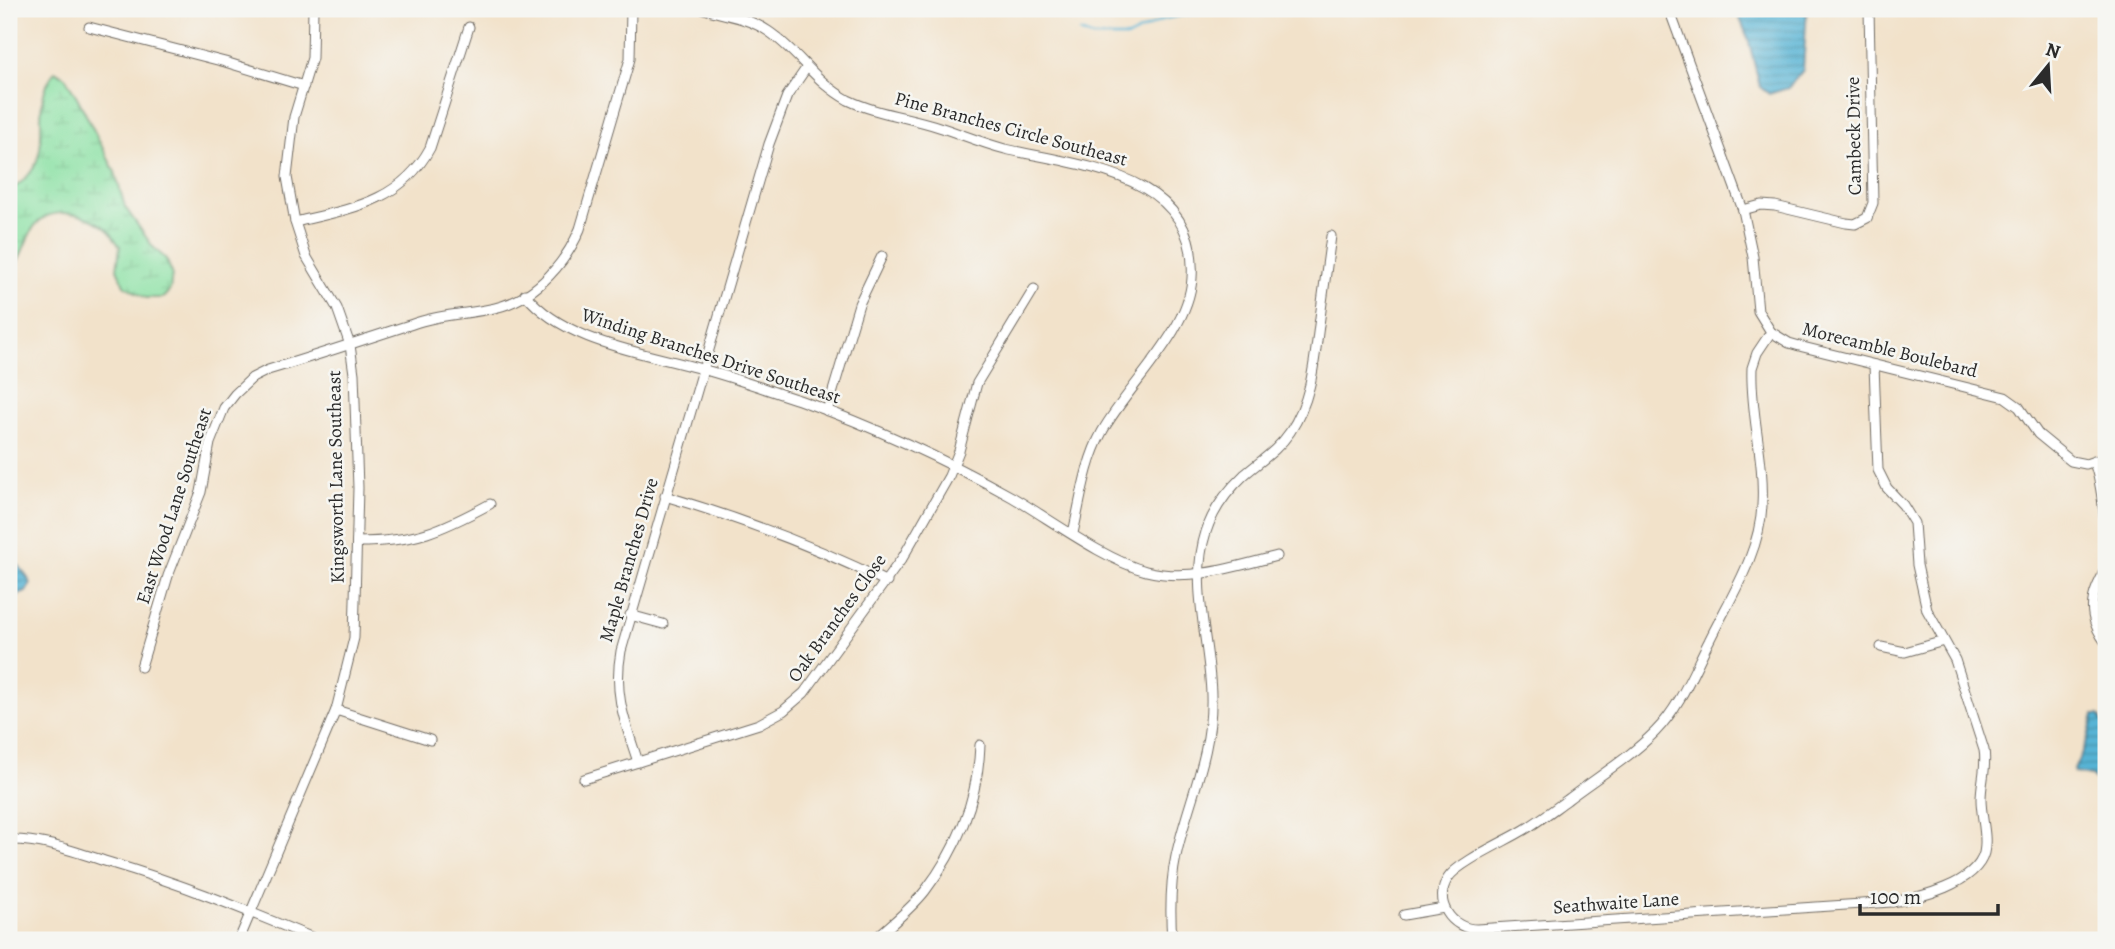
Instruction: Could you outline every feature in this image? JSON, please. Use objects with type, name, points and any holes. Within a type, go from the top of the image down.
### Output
[{"type":"street","name":"Kingsworth Lane Southeast","points":[[239,940],[336,710],[354,638],[357,439],[350,345],[337,308],[306,256],[295,222],[287,177],[294,117],[312,58],[313,9]]},
{"type":"street","name":"East Wood Lane Southeast","points":[[141,667],[168,576],[201,492],[210,443],[224,408],[244,386],[268,370],[430,319],[504,305],[525,294],[558,268],[580,229],[629,59],[631,9]]},
{"type":"street","name":"Pine Branches Circle Southeast","points":[[704,9],[761,26],[779,39],[834,91],[879,112],[939,127],[1001,148],[1071,163],[1130,180],[1166,203],[1182,226],[1191,252],[1192,280],[1186,307],[1095,447],[1073,533]]},
{"type":"street","points":[[1404,915],[1444,908],[1443,891],[1454,870],[1540,820],[1629,753],[1664,721],[1684,691],[1744,571],[1760,526],[1762,477],[1752,376],[1757,353],[1771,332],[1755,304],[1753,257],[1743,210],[1670,9]]},
{"type":"street","name":"Cambeck Drive","points":[[1743,210],[1768,205],[1855,224],[1867,218],[1872,203],[1869,9]]},
{"type":"street","points":[[89,27],[225,62],[304,86]]},
{"type":"street","points":[[295,222],[363,206],[386,195],[421,166],[430,148],[469,27]]},
{"type":"street","points":[[703,369],[774,127],[787,96],[807,67]]},
{"type":"street","points":[[1172,940],[1173,870],[1181,835],[1204,764],[1210,724],[1208,654],[1198,575],[1205,537],[1218,505],[1235,484],[1279,446],[1303,409],[1314,368],[1331,236]]},
{"type":"street","points":[[827,411],[857,311],[882,256]]},
{"type":"street","name":"Oak Branches Close","points":[[584,779],[759,724],[783,711],[810,686],[887,582],[937,500],[953,466],[977,383],[1034,289]]},
{"type":"street","name":"Winding Branches Drive Southeast","points":[[525,294],[542,312],[573,331],[703,369],[827,411],[953,466],[1123,562],[1144,570],[1170,575],[1198,575],[1276,556]]},
{"type":"street","name":"Morecamble Boulebard","points":[[1771,332],[1789,342],[2004,397],[2019,407],[2038,434],[2062,455],[2077,464],[2094,463]]},
{"type":"street","name":"Seathwaite Lane","points":[[1444,908],[1453,922],[1461,927],[1477,929],[1892,902],[1913,898],[1959,881],[1975,870],[1984,854],[1985,834],[1981,801],[1986,758],[1955,660],[1931,621],[1923,596],[1914,523],[1903,505],[1887,488],[1878,470],[1874,365]]},
{"type":"street","name":"Maple Branches Drive","points":[[638,762],[620,708],[617,681],[621,651],[703,369]]},
{"type":"street","points":[[2106,457],[2094,463],[2102,488],[2106,560],[2091,610],[2096,628],[2106,643]]},
{"type":"street","points":[[665,496],[780,533],[887,582]]},
{"type":"street","points":[[357,542],[391,542],[419,537],[449,526],[490,504]]},
{"type":"street","points":[[631,615],[663,624]]},
{"type":"street","points":[[1881,647],[1905,652],[1944,641]]},
{"type":"street","points":[[336,710],[430,740]]},
{"type":"street","points":[[873,940],[923,893],[951,852],[967,815],[979,775],[981,745]]},
{"type":"street","points":[[9,840],[52,845],[164,879],[318,940]]},
{"type":"green space","points":[[55,71],[65,77],[77,97],[115,172],[125,207],[153,247],[166,259],[172,273],[170,290],[163,298],[146,298],[124,285],[117,269],[120,246],[110,232],[92,220],[70,213],[59,213],[39,221],[9,274],[9,191],[26,178],[36,164],[40,150],[42,104],[46,87]]},
{"type":"water","points":[[1736,9],[1807,9],[1803,70],[1788,88],[1769,94],[1760,87],[1748,38]]},
{"type":"water","points":[[9,559],[20,567],[31,583],[26,592],[9,599]]},
{"type":"water","points":[[2094,715],[2099,715],[2106,728],[2106,789],[2091,776],[2075,773],[2074,770],[2087,741]]},
{"type":"waterway","points":[[1080,32],[1093,37],[1128,37],[1164,19],[1215,9]]}]
